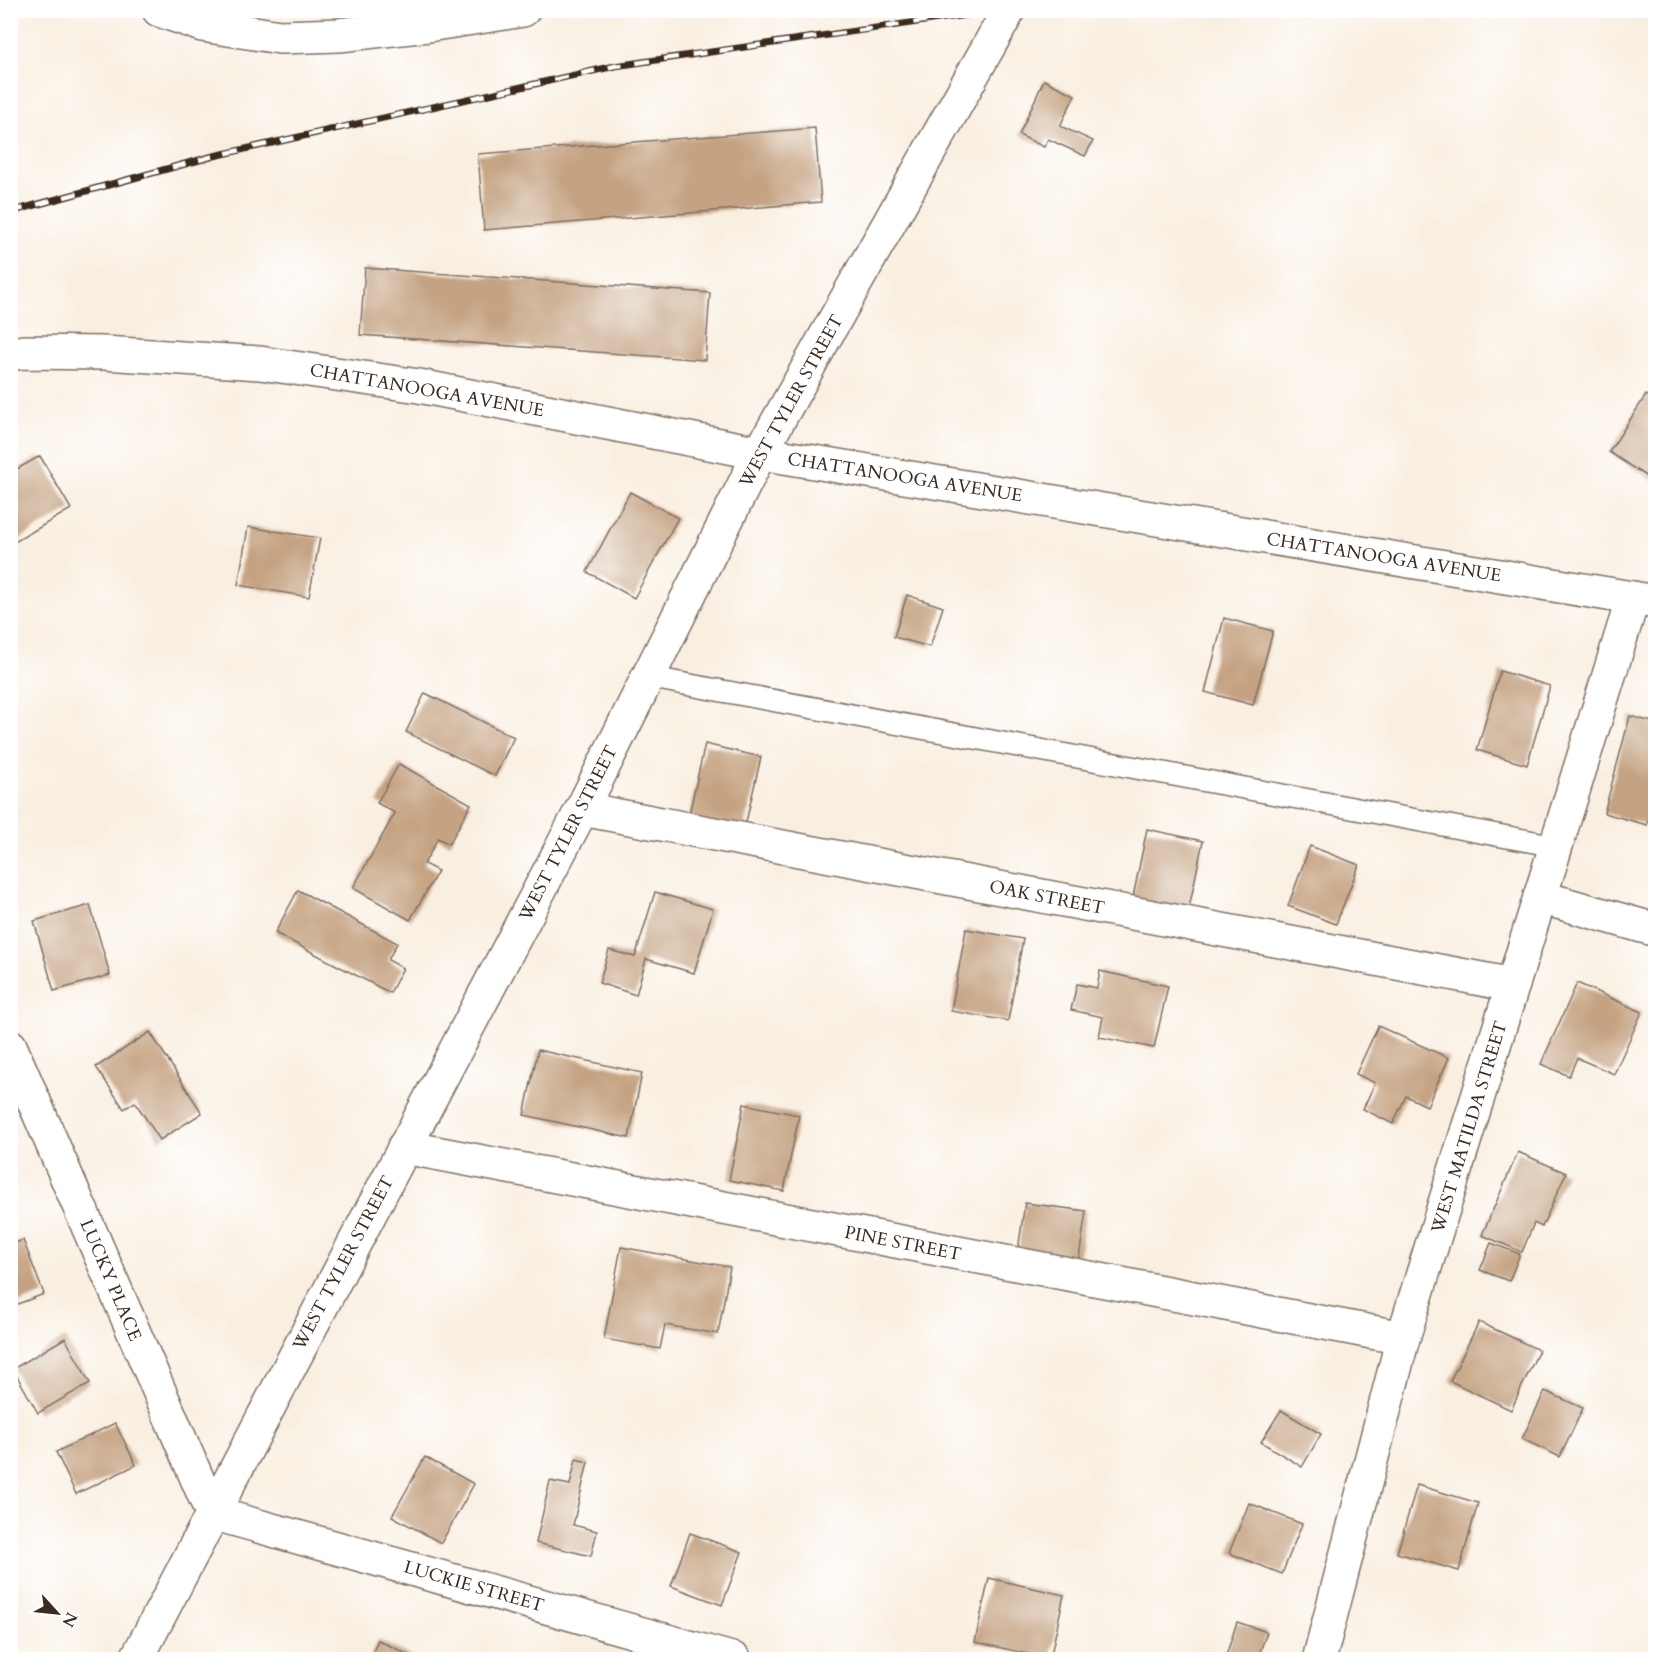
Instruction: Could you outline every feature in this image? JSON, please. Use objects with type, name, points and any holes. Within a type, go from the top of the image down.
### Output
[{"type":"street","points":[[159,10],[208,18],[280,37],[339,35],[428,25],[523,10]]},
{"type":"street","name":"WEST TYLER STREET","points":[[136,1659],[582,809],[760,453],[1009,10]]},
{"type":"street","name":"CHATTANOOGA AVENUE","points":[[10,354],[24,352],[104,353],[260,363],[419,386],[760,453],[1644,600]]},
{"type":"street","name":"WEST MATILDA STREET","points":[[1320,1659],[1403,1338],[1556,846],[1644,600]]},
{"type":"street","name":"OAK STREET","points":[[582,809],[1513,985]]},
{"type":"street","points":[[1540,897],[1656,930]]},
{"type":"street","name":"LUCKY PLACE","points":[[10,1046],[212,1513]]},
{"type":"street","name":"PINE STREET","points":[[404,1148],[1403,1338]]},
{"type":"street","name":"LUCKIE STREET","points":[[212,1513],[735,1659]]},
{"type":"lane","points":[[647,677],[1556,846]]},
{"type":"building","points":[[1044,80],[1075,95],[1060,126],[1093,141],[1085,156],[1048,139],[1044,147],[1019,135]]},
{"type":"building","points":[[815,128],[821,202],[484,230],[478,154]]},
{"type":"building","points":[[365,268],[710,293],[705,360],[360,335]]},
{"type":"building","points":[[1646,395],[1656,402],[1656,483],[1609,452]]},
{"type":"building","points":[[40,456],[71,509],[13,543],[10,539],[10,473]]},
{"type":"building","points":[[630,492],[678,518],[634,598],[587,572]]},
{"type":"building","points":[[248,527],[320,538],[309,597],[238,585]]},
{"type":"building","points":[[907,595],[943,607],[930,647],[894,637]]},
{"type":"building","points":[[1224,618],[1273,631],[1253,705],[1205,692]]},
{"type":"building","points":[[1500,671],[1550,686],[1527,765],[1477,750]]},
{"type":"building","points":[[425,693],[514,737],[495,776],[406,732]]},
{"type":"building","points":[[1630,716],[1656,723],[1656,795],[1647,825],[1604,813]]},
{"type":"building","points":[[705,744],[761,757],[743,835],[687,823]]},
{"type":"building","points":[[399,764],[471,804],[449,844],[438,838],[424,864],[438,871],[410,920],[353,888],[395,813],[377,803]]},
{"type":"building","points":[[1147,829],[1203,841],[1188,913],[1132,902]]},
{"type":"building","points":[[1310,846],[1359,865],[1336,924],[1288,906]]},
{"type":"building","points":[[298,890],[397,943],[388,960],[403,968],[390,993],[275,933]]},
{"type":"building","points":[[655,892],[713,909],[694,973],[646,959],[636,995],[599,983],[609,950],[635,957]]},
{"type":"building","points":[[90,905],[110,975],[54,991],[34,921]]},
{"type":"building","points":[[966,929],[1023,939],[1008,1021],[951,1011]]},
{"type":"building","points":[[1100,971],[1168,986],[1154,1048],[1099,1037],[1103,1017],[1071,1010],[1077,984],[1097,988]]},
{"type":"building","points":[[1577,983],[1642,1012],[1614,1074],[1577,1058],[1569,1076],[1541,1064]]},
{"type":"building","points":[[1378,1026],[1449,1058],[1427,1106],[1406,1096],[1393,1124],[1363,1109],[1375,1083],[1356,1074]]},
{"type":"building","points":[[150,1032],[202,1113],[160,1140],[135,1102],[124,1109],[96,1067]]},
{"type":"building","points":[[538,1050],[642,1073],[629,1138],[524,1115]]},
{"type":"building","points":[[744,1104],[799,1115],[784,1191],[729,1180]]},
{"type":"building","points":[[1518,1152],[1566,1173],[1542,1227],[1534,1223],[1522,1252],[1482,1235]]},
{"type":"building","points":[[1025,1203],[1086,1211],[1078,1265],[1017,1257]]},
{"type":"building","points":[[23,1240],[44,1294],[10,1307],[10,1245]]},
{"type":"building","points":[[1491,1243],[1520,1254],[1509,1281],[1480,1270]]},
{"type":"building","points":[[621,1247],[730,1267],[718,1334],[665,1325],[660,1349],[604,1339]]},
{"type":"building","points":[[1479,1322],[1539,1350],[1511,1410],[1450,1381]]},
{"type":"building","points":[[65,1338],[90,1383],[38,1413],[13,1369]]},
{"type":"building","points":[[1545,1391],[1583,1408],[1560,1457],[1522,1439]]},
{"type":"building","points":[[1281,1410],[1321,1434],[1302,1467],[1261,1442]]},
{"type":"building","points":[[115,1423],[136,1465],[76,1494],[56,1452]]},
{"type":"building","points":[[425,1457],[474,1484],[441,1543],[392,1516]]},
{"type":"building","points":[[576,1459],[588,1462],[573,1525],[597,1531],[591,1556],[536,1543],[550,1481],[570,1485]]},
{"type":"building","points":[[1417,1485],[1478,1503],[1459,1571],[1397,1553]]},
{"type":"building","points":[[1249,1503],[1302,1524],[1282,1574],[1229,1553]]},
{"type":"building","points":[[690,1533],[742,1552],[722,1605],[671,1586]]},
{"type":"building","points":[[989,1578],[1064,1595],[1050,1659],[975,1642]]},
{"type":"building","points":[[1237,1622],[1267,1632],[1257,1660],[1203,1660],[1205,1652],[1225,1659]]},
{"type":"building","points":[[378,1640],[419,1660],[369,1660]]},
{"type":"railway","points":[[10,212],[214,156],[615,66],[1000,10]]}]
